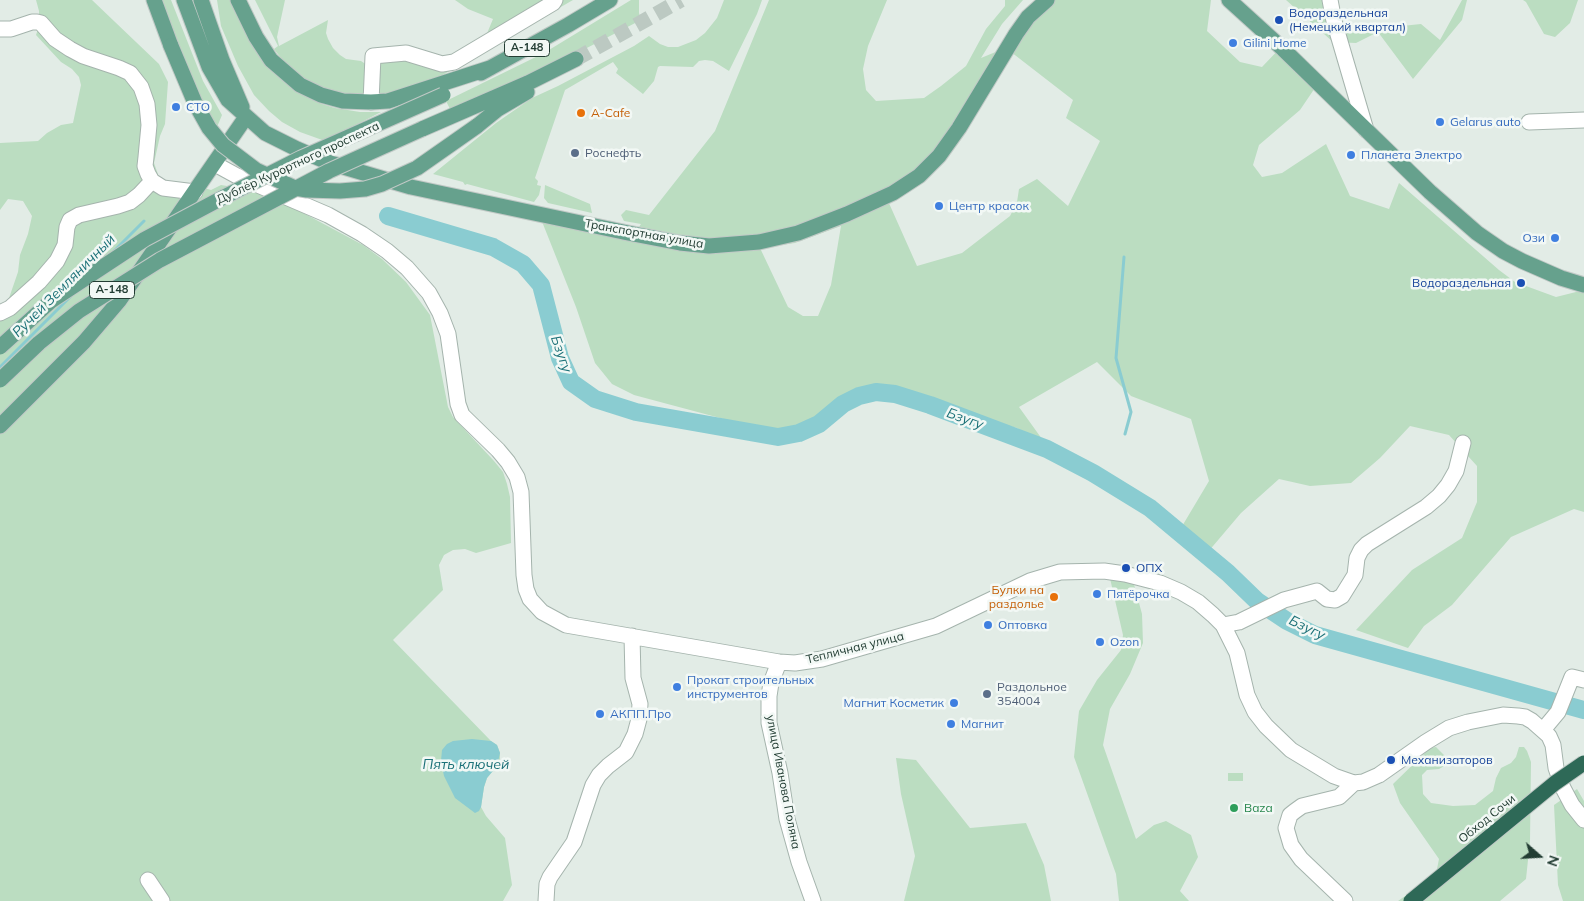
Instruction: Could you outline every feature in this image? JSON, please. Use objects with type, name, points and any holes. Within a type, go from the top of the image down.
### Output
[{"type":"highway","name":"Обход Сочи","points":[[1411,901],[1555,783],[1584,763]]},
{"type":"main road","name":"Дублёр Курортного проспекта","points":[[0,380],[39,343],[79,311],[160,260],[328,171],[528,83],[576,59],[504,106],[417,168],[382,184],[365,189],[340,191],[312,190],[295,188],[256,170],[223,145],[209,128],[195,103],[154,0]]},
{"type":"main road","name":"Транспортная улица","points":[[184,0],[209,67],[228,100],[266,133],[321,160],[410,187],[680,243],[710,246],[759,242],[798,233],[893,193],[919,176],[939,156],[959,128],[1028,17],[1047,0]]},
{"type":"main road","name":"Транспортная улица","points":[[201,0],[222,60],[246,117]]},
{"type":"main road","name":"А-148","points":[[238,0],[262,49],[271,60],[300,85],[321,95],[343,101],[371,102],[399,98],[490,68]]},
{"type":"main road","name":"Дублёр Курортного проспекта","points":[[0,347],[51,301],[145,239],[302,158],[443,95],[610,0]]},
{"type":"main road","points":[[1229,0],[1263,30],[1430,192],[1489,242],[1522,261],[1561,278],[1584,285]]},
{"type":"main road","points":[[0,426],[84,342],[119,301],[246,117]]},
{"type":"street","points":[[371,102],[374,56],[406,54],[442,64],[454,62],[553,3],[555,0]]},
{"type":"street","points":[[1330,0],[1334,21],[1366,130]]},
{"type":"street","points":[[0,29],[11,29],[32,22],[41,24],[55,39],[70,49],[83,56],[130,73],[137,80],[147,104],[149,125],[146,166],[152,181],[163,188],[195,192]]},
{"type":"street","points":[[1529,122],[1584,120]]},
{"type":"street","name":"Тепличная улица","points":[[215,164],[237,176],[328,215],[362,234],[387,250],[430,293],[448,334],[458,404],[462,415],[498,450],[517,477],[521,492],[526,589],[530,599],[542,612],[566,625],[779,662],[795,663],[822,659],[936,626],[1030,581],[1060,572],[1078,570],[1116,572],[1142,577],[1182,592],[1198,602],[1223,625],[1237,653],[1247,696],[1255,712],[1266,726],[1298,754],[1334,776],[1354,783]]},
{"type":"street","points":[[0,313],[10,308],[39,282],[57,261],[65,245],[70,220],[79,215],[130,202],[152,181]]},
{"type":"street","points":[[1223,625],[1239,622],[1284,600],[1317,592],[1335,600],[1342,596],[1355,575],[1357,558],[1361,550],[1367,544],[1426,508],[1448,485],[1456,471],[1463,443]]},
{"type":"street","points":[[546,901],[547,884],[574,842],[593,785],[608,766],[626,752],[639,719],[640,704],[633,678],[632,636]]},
{"type":"street","name":"улица Иванова Поляна","points":[[779,662],[771,683],[769,723],[780,773],[787,819],[799,862],[813,901]]},
{"type":"street","points":[[1543,730],[1558,712],[1566,694],[1578,679]]},
{"type":"street","points":[[1345,901],[1300,859],[1291,845],[1286,828],[1290,815],[1302,806],[1339,797],[1354,783],[1379,776],[1449,728],[1503,715],[1525,717],[1549,736],[1553,746],[1556,768],[1563,788],[1572,805],[1584,820]]},
{"type":"street","points":[[148,880],[162,901]]},
{"type":"green space","points":[[36,0],[92,0],[159,64],[168,82],[165,124],[160,136],[154,163],[160,180],[185,188],[197,186],[211,190],[221,185],[264,192],[363,245],[382,259],[406,282],[430,315],[448,407],[453,417],[503,472],[510,497],[511,543],[476,553],[465,549],[453,550],[444,555],[439,565],[443,590],[393,640],[497,745],[500,759],[487,778],[481,807],[486,816],[505,838],[512,885],[503,901],[0,901],[0,313],[8,301],[18,272],[20,255],[32,216],[23,201],[8,199],[0,210],[0,143],[38,141],[61,125],[73,123],[81,85],[79,77],[72,69],[61,62],[36,35],[39,26],[39,11]]},
{"type":"green space","points":[[159,0],[171,0],[203,81],[222,115],[217,127],[192,81]]},
{"type":"green space","points":[[217,0],[235,0],[294,89],[299,93],[335,108],[360,112],[381,112],[325,141],[300,132],[282,122],[254,95],[238,66],[221,26]]},
{"type":"green space","points":[[255,0],[285,0],[277,37],[279,46],[328,20],[326,33],[328,39],[333,48],[346,59],[361,61],[367,65],[383,58],[420,62],[422,67],[483,43],[493,19],[468,9],[455,0],[573,0],[434,80],[389,94],[354,99],[308,83],[287,66],[274,49],[278,46]]},
{"type":"green space","points":[[631,0],[639,0],[641,20],[550,67],[450,109],[446,101],[544,53]]},
{"type":"green space","points":[[724,0],[762,0],[729,71],[713,61],[705,60],[699,61],[693,67],[660,66],[654,81],[643,94],[616,73],[618,69],[613,62],[565,90],[535,178],[538,181],[537,185],[541,186],[539,195],[534,202],[465,185],[463,182],[433,174],[496,123],[532,98],[634,46],[649,36],[668,47],[678,47],[696,40],[705,33],[717,18]]},
{"type":"green space","points":[[769,0],[887,0],[868,46],[863,69],[866,90],[876,101],[924,98],[941,86],[966,66],[986,29],[1005,6],[1005,0],[1023,0],[1002,24],[981,58],[1015,44],[1038,0],[1211,0],[1207,31],[1240,62],[1262,67],[1282,46],[1319,82],[1300,110],[1259,145],[1253,165],[1262,177],[1282,173],[1326,144],[1350,196],[1389,209],[1399,183],[1515,282],[1556,297],[1584,290],[1584,512],[1574,509],[1511,537],[1452,605],[1424,626],[1408,648],[1356,630],[1412,570],[1462,538],[1477,502],[1477,466],[1449,435],[1410,426],[1380,458],[1351,483],[1310,486],[1279,479],[1241,513],[1202,559],[1178,533],[1209,481],[1191,419],[1131,396],[1097,362],[1019,407],[1047,446],[1017,428],[858,387],[791,437],[634,395],[612,384],[595,363],[576,307],[539,214],[635,233],[641,224],[624,221],[621,215],[626,210],[649,215],[715,131]],"holes":[[[1011,52],[1073,100],[1066,118],[1100,141],[1068,206],[1037,179],[1019,189],[1017,202],[1010,216],[962,253],[917,266],[888,201],[978,108]],[[841,226],[831,285],[818,316],[803,316],[788,307],[760,248],[795,243]]]},
{"type":"green space","points":[[1286,0],[1323,0],[1334,33],[1421,24],[1440,40],[1462,0],[1467,0],[1462,20],[1413,79],[1378,32],[1356,43],[1333,42]]},
{"type":"green space","points":[[1523,0],[1578,0],[1570,23],[1555,37],[1544,34],[1526,2]]},
{"type":"green space","points":[[545,185],[590,204],[592,213],[548,203],[544,198]]},
{"type":"green space","points":[[1109,574],[1132,577],[1142,614],[1143,643],[1130,674],[1110,709],[1103,745],[1136,839],[1154,825],[1166,821],[1191,835],[1198,857],[1180,891],[1189,901],[1119,901],[1116,874],[1074,757],[1079,711],[1097,680],[1121,650],[1123,635]]},
{"type":"green space","points":[[1436,747],[1446,757],[1446,765],[1439,769],[1427,770],[1422,775],[1423,794],[1431,803],[1453,806],[1475,805],[1493,791],[1501,768],[1511,763],[1516,757],[1519,747],[1524,747],[1527,751],[1531,762],[1530,841],[1526,879],[1500,901],[1398,901],[1436,874],[1439,859],[1400,803],[1393,784],[1430,748]]},
{"type":"green space","points":[[896,758],[916,760],[970,828],[1026,823],[1044,865],[1051,901],[904,901],[915,856],[901,794]]},
{"type":"green space","points":[[1228,773],[1243,773],[1243,781],[1228,781]]},
{"type":"green space","points":[[1577,789],[1584,801],[1584,901],[1563,901],[1558,885],[1554,805]]},
{"type":"water","name":"Пять ключей","points":[[472,739],[491,741],[497,745],[500,753],[497,766],[487,778],[481,807],[475,813],[455,798],[444,776],[441,761],[442,750],[447,744],[453,741]]},
{"type":"waterway","name":"Бзугу","points":[[388,216],[493,247],[523,264],[541,285],[560,358],[571,382],[595,399],[636,412],[778,437],[799,433],[819,424],[843,404],[859,396],[876,392],[895,394],[930,405],[1047,449],[1093,473],[1150,508],[1228,573],[1257,601],[1287,621],[1315,635],[1584,710]]},
{"type":"waterway","name":"Ручей Земляничный","points":[[114,251],[144,221]]},
{"type":"waterway","points":[[1124,257],[1116,358],[1131,412],[1125,434]]},
{"type":"waterway","name":"Ручей Земляничный","points":[[0,367],[72,295]]},
{"type":"tunnel","points":[[576,59],[681,0]]},
{"type":"place","name":"Водораздельная (Немецкий квартал)","points":[[1279,20]]},
{"type":"place","name":"Gilini Home","points":[[1233,43]]},
{"type":"place","name":"СТО","points":[[176,107]]},
{"type":"place","name":"A-Cafe","points":[[581,113]]},
{"type":"place","name":"Gelarus auto","points":[[1440,122]]},
{"type":"place","name":"Роснефть","points":[[575,153]]},
{"type":"place","name":"Планета Электро","points":[[1351,155]]},
{"type":"place","name":"Центр красок","points":[[939,206]]},
{"type":"place","name":"Ози","points":[[1555,238]]},
{"type":"place","name":"Водораздельная","points":[[1521,283]]},
{"type":"place","name":"ОПХ","points":[[1126,568]]},
{"type":"place","name":"Пятёрочка","points":[[1097,594]]},
{"type":"place","name":"Булки на раздолье","points":[[1054,597]]},
{"type":"place","name":"Оптовка","points":[[988,625]]},
{"type":"place","name":"Ozon","points":[[1100,642]]},
{"type":"place","name":"Прокат строительных инструментов","points":[[677,687]]},
{"type":"place","name":"Раздольное 354004","points":[[987,694]]},
{"type":"place","name":"Магнит Косметик","points":[[954,703]]},
{"type":"place","name":"АКПП.Про","points":[[600,714]]},
{"type":"place","name":"Магнит","points":[[951,724]]},
{"type":"place","name":"Механизаторов","points":[[1391,760]]},
{"type":"place","name":"Baza","points":[[1234,808]]}]
